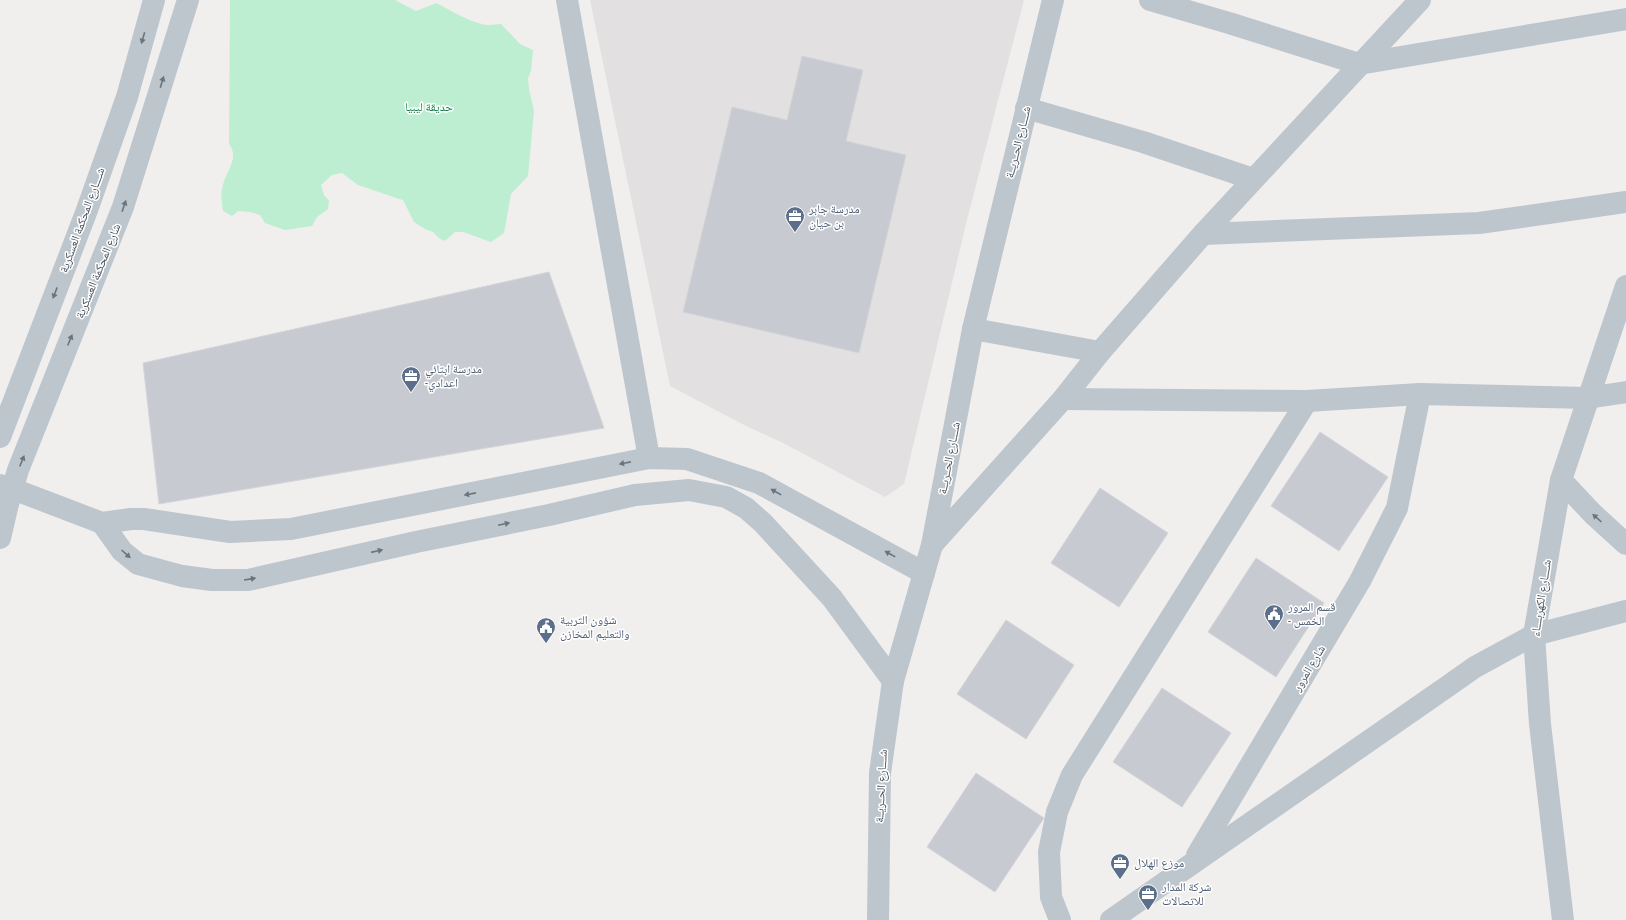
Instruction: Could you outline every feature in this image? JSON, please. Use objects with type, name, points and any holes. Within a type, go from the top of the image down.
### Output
[{"type":"street","name":"شــــارع المحكمة العسكرية","points":[[0,437],[87,210],[127,96],[154,0]]},
{"type":"street","name":"شارع المحكمة العسكرية","points":[[0,538],[8,504],[7,487],[18,470],[123,207],[188,0]]},
{"type":"street","points":[[566,0],[649,458]]},
{"type":"street","name":"شــــارع الحــريــة","points":[[878,920],[880,773],[893,682],[932,545],[973,329],[1053,0]]},
{"type":"street","points":[[1150,0],[1228,22],[1359,64],[1626,19]]},
{"type":"street","points":[[932,545],[1063,399],[1100,352],[1203,234],[1359,64],[1420,0]]},
{"type":"street","points":[[1026,108],[1143,142],[1253,180]]},
{"type":"street","points":[[1203,234],[1480,223],[1626,202]]},
{"type":"street","name":"شــــارع الكهربــــاء","points":[[1563,920],[1540,724],[1534,635],[1561,480],[1587,398],[1626,286]]},
{"type":"street","points":[[973,329],[1100,352]]},
{"type":"street","points":[[1063,399],[1307,401],[1420,394],[1587,398],[1626,392]]},
{"type":"street","name":"شارع المرور","points":[[1193,863],[1360,581],[1384,536],[1397,508],[1420,394]]},
{"type":"street","points":[[1060,920],[1051,897],[1049,852],[1057,812],[1072,775],[1307,401]]},
{"type":"street","points":[[7,487],[102,523],[131,519],[144,519],[230,532],[291,529],[649,458],[687,459],[759,483],[924,573]]},
{"type":"street","points":[[1561,480],[1593,514],[1626,544]]},
{"type":"street","points":[[102,523],[122,551],[138,564],[182,576],[212,580],[248,580],[635,495],[689,490],[726,497],[746,508],[763,523],[832,598],[893,682]]},
{"type":"street","name":"شارع المرور","points":[[1111,920],[1475,667],[1534,635],[1626,611]]},
{"type":"shaded area","points":[[590,0],[1024,0],[966,224],[904,484],[885,497],[670,386]]},
{"type":"green space","name":"حديقة ليبيا","points":[[230,0],[395,0],[416,11],[436,3],[476,22],[486,25],[501,24],[520,44],[533,50],[531,71],[528,78],[534,111],[528,176],[511,194],[504,233],[491,242],[463,232],[455,232],[445,241],[433,232],[414,222],[403,200],[358,185],[342,173],[332,175],[321,185],[324,195],[329,201],[328,209],[317,217],[312,226],[285,230],[265,223],[260,215],[238,211],[232,216],[223,211],[222,188],[233,159],[232,149],[229,144]]},
{"type":"building","name":"مدرسة جابر بن حيان","points":[[802,56],[863,70],[846,141],[906,155],[859,353],[683,312],[732,107],[787,120]]},
{"type":"building","points":[[549,272],[604,428],[159,504],[143,363]]},
{"type":"building","points":[[1320,432],[1388,477],[1339,551],[1271,506]]},
{"type":"building","points":[[1100,488],[1168,533],[1119,607],[1051,563]]},
{"type":"building","points":[[1256,558],[1324,603],[1276,677],[1208,632]]},
{"type":"building","points":[[1006,620],[1074,665],[1026,739],[957,694]]},
{"type":"building","points":[[1162,688],[1231,733],[1182,807],[1113,762]]},
{"type":"building","points":[[976,773],[1044,818],[995,892],[927,847]]},
{"type":"place","name":"مدرسة جابر بن حيان","points":[[795,233]]},
{"type":"place","name":"مدرسة ابتائي -اعدادي","points":[[411,393]]},
{"type":"place","name":"قسم المرور - الخمس","points":[[1274,631]]},
{"type":"place","name":"شؤون التربية والتعليم المخازن","points":[[546,644]]},
{"type":"place","name":"موزع الهلال","points":[[1120,880]]},
{"type":"place","name":"شركة المدار للاتصالات","points":[[1148,911]]}]
